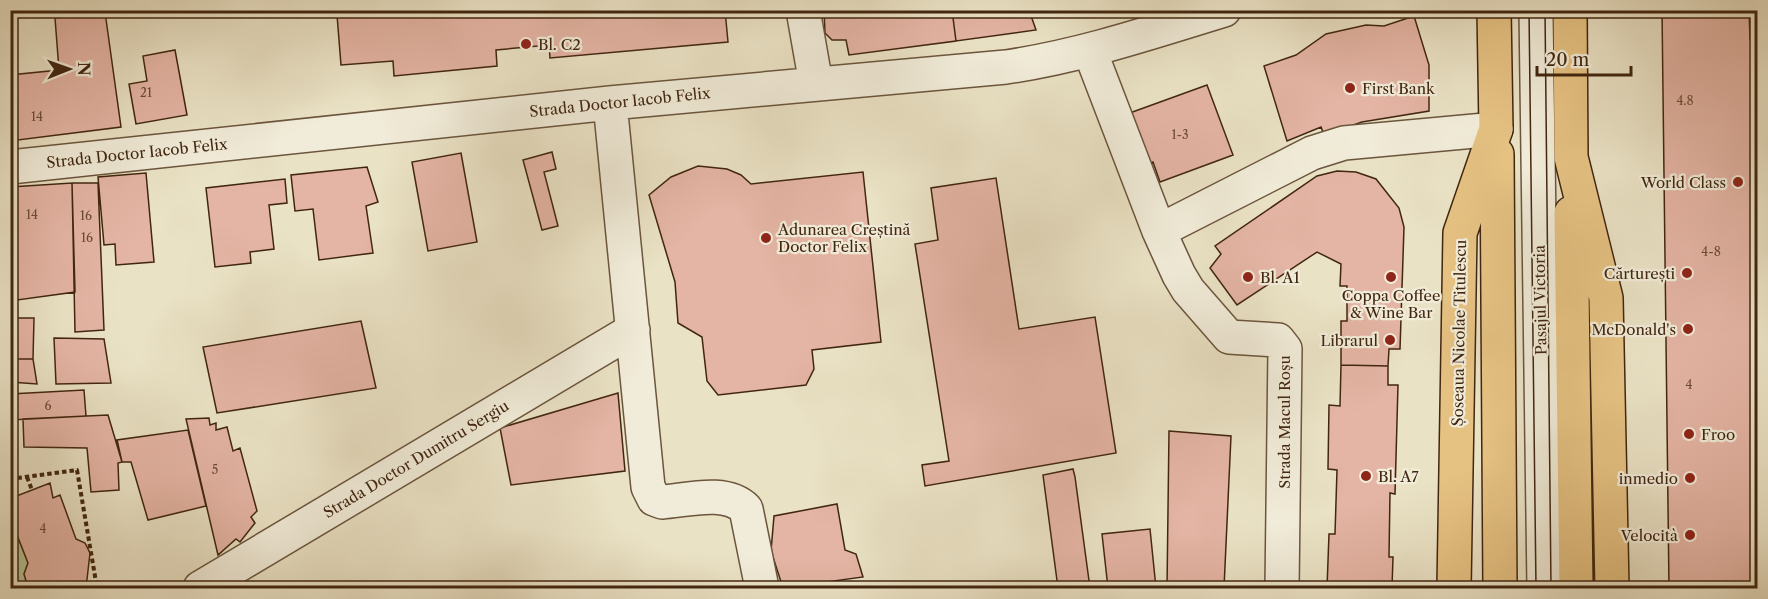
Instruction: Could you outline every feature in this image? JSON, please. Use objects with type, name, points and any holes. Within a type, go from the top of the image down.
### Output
[{"type":"main road","points":[[1570,10],[1576,588]]},
{"type":"main road","name":"Șoseaua Nicolae Titulescu","points":[[1454,588],[1460,233],[1496,129],[1493,12]]},
{"type":"main road","points":[[1496,129],[1500,588]]},
{"type":"main road","points":[[1570,157],[1606,298],[1612,588]]},
{"type":"street","points":[[803,10],[816,84]]},
{"type":"street","name":"Strada Doctor Iacob Felix","points":[[10,167],[610,103],[1006,67],[1052,61],[1224,10]]},
{"type":"street","name":"Pasajul Victoria","points":[[1536,10],[1544,588]]},
{"type":"street","name":"Strada Macul Roșu","points":[[1090,51],[1159,231],[1183,283],[1229,337],[1278,340],[1285,349],[1282,588]]},
{"type":"street","points":[[610,103],[648,487],[654,499],[662,502],[723,498],[738,501],[746,509],[762,588]]},
{"type":"street","points":[[1159,231],[1312,153],[1344,142],[1496,129]]},
{"type":"street","name":"Strada Doctor Dumitru Sergiu","points":[[200,588],[633,330]]},
{"type":"path","points":[[10,479],[77,470],[97,588]]},
{"type":"path","points":[[27,477],[32,490]]},
{"type":"green space","points":[[10,517],[28,563],[24,574],[27,584],[34,588],[11,588]]},
{"type":"building","name":"Bl. C2","points":[[392,10],[429,10],[429,16],[489,10],[725,10],[728,42],[550,58],[549,45],[496,50],[497,66],[394,76],[393,61],[341,65],[337,15]]},
{"type":"building","points":[[824,10],[952,10],[956,41],[849,55],[846,40],[832,40],[825,33]]},
{"type":"building","points":[[952,10],[1029,10],[1036,30],[956,41]]},
{"type":"building","points":[[1029,10],[1052,10],[1030,16]]},
{"type":"building","points":[[1662,10],[1749,10],[1750,39],[1758,39],[1758,588],[1669,588]]},
{"type":"building","points":[[105,12],[121,127],[10,141],[10,75],[59,70],[55,18]]},
{"type":"building","name":"First Bank","points":[[1414,16],[1429,65],[1429,111],[1362,122],[1324,135],[1321,127],[1287,141],[1264,66],[1296,55],[1326,34],[1366,25],[1384,26]]},
{"type":"building","points":[[175,50],[187,115],[136,124],[129,84],[147,81],[143,56]]},
{"type":"building","points":[[1207,85],[1233,155],[1160,182],[1153,162],[1146,165],[1127,114]]},
{"type":"building","points":[[552,152],[556,169],[544,172],[558,226],[542,230],[523,160]]},
{"type":"building","points":[[461,153],[477,242],[428,251],[412,162]]},
{"type":"building","name":"Adunarea Creștină Doctor Felix","points":[[698,166],[727,169],[741,175],[751,184],[863,172],[881,342],[812,350],[814,369],[806,385],[718,395],[707,381],[702,337],[678,323],[675,282],[649,195],[671,177]]},
{"type":"building","points":[[367,167],[378,202],[366,206],[373,253],[319,260],[313,209],[295,211],[291,175]]},
{"type":"building","name":"Bl. A1","points":[[1337,171],[1356,172],[1376,179],[1399,208],[1404,227],[1400,349],[1389,349],[1388,366],[1341,365],[1341,321],[1347,321],[1347,286],[1340,286],[1341,264],[1317,252],[1237,305],[1210,268],[1221,254],[1215,246],[1317,176]]},
{"type":"building","points":[[146,173],[154,262],[116,265],[115,244],[104,245],[98,177]]},
{"type":"building","points":[[996,178],[1019,329],[1095,317],[1116,453],[925,486],[922,465],[949,461],[915,244],[938,240],[931,188]]},
{"type":"building","points":[[285,179],[287,203],[269,205],[274,249],[250,252],[251,263],[215,267],[206,188]]},
{"type":"building","points":[[72,183],[75,292],[10,301],[10,187]]},
{"type":"building","points":[[72,183],[98,183],[104,330],[75,332]]},
{"type":"building","points":[[10,318],[34,318],[33,359],[10,359]]},
{"type":"building","points":[[361,321],[376,388],[217,413],[203,347]]},
{"type":"building","points":[[54,338],[104,339],[111,383],[56,384]]},
{"type":"building","points":[[10,359],[33,359],[37,384],[10,382]]},
{"type":"building","name":"Bl. A7","points":[[1341,365],[1388,366],[1388,385],[1398,385],[1395,494],[1390,493],[1389,557],[1393,557],[1392,588],[1327,588],[1329,534],[1335,534],[1337,470],[1328,469],[1329,405],[1340,406]]},
{"type":"building","points":[[84,390],[86,416],[10,420],[10,394]]},
{"type":"building","points":[[618,393],[625,471],[511,485],[500,428]]},
{"type":"building","points":[[108,415],[122,462],[118,463],[119,490],[91,492],[87,448],[24,447],[23,419]]},
{"type":"building","points":[[209,418],[210,425],[216,423],[216,430],[227,427],[233,451],[240,448],[257,511],[251,517],[255,523],[240,542],[236,539],[218,555],[186,419]]},
{"type":"building","points":[[188,430],[206,506],[148,520],[131,462],[122,462],[117,440]]},
{"type":"building","points":[[1169,431],[1231,436],[1224,588],[1167,588]]},
{"type":"building","points":[[1073,469],[1090,588],[1058,588],[1043,475]]},
{"type":"building","points":[[50,483],[53,498],[60,495],[76,539],[85,543],[90,553],[86,588],[34,588],[27,584],[24,574],[28,563],[10,517],[17,512],[14,497]]},
{"type":"building","points":[[837,504],[845,550],[856,554],[863,577],[783,588],[771,551],[774,516]]},
{"type":"building","points":[[1150,529],[1156,588],[1108,588],[1102,534]]},
{"type":"tram line","points":[[1529,10],[1536,588]]},
{"type":"tram line","points":[[1545,10],[1551,588]]},
{"type":"place","name":"Bl. C2","points":[[526,44]]},
{"type":"place","name":"First Bank","points":[[1350,88]]},
{"type":"place","name":"World Class","points":[[1738,182]]},
{"type":"place","name":"Adunarea Creștină Doctor Felix","points":[[766,238]]},
{"type":"place","name":"Cărturești","points":[[1687,273]]},
{"type":"place","name":"Bl. A1","points":[[1248,277]]},
{"type":"place","name":"Coppa Coffee & Wine Bar","points":[[1391,277]]},
{"type":"place","name":"McDonald's","points":[[1688,329]]},
{"type":"place","name":"Librarul","points":[[1390,340]]},
{"type":"place","name":"Froo","points":[[1689,434]]},
{"type":"place","name":"Bl. A7","points":[[1366,476]]},
{"type":"place","name":"inmedio","points":[[1690,478]]},
{"type":"place","name":"Velocità","points":[[1690,535]]}]
